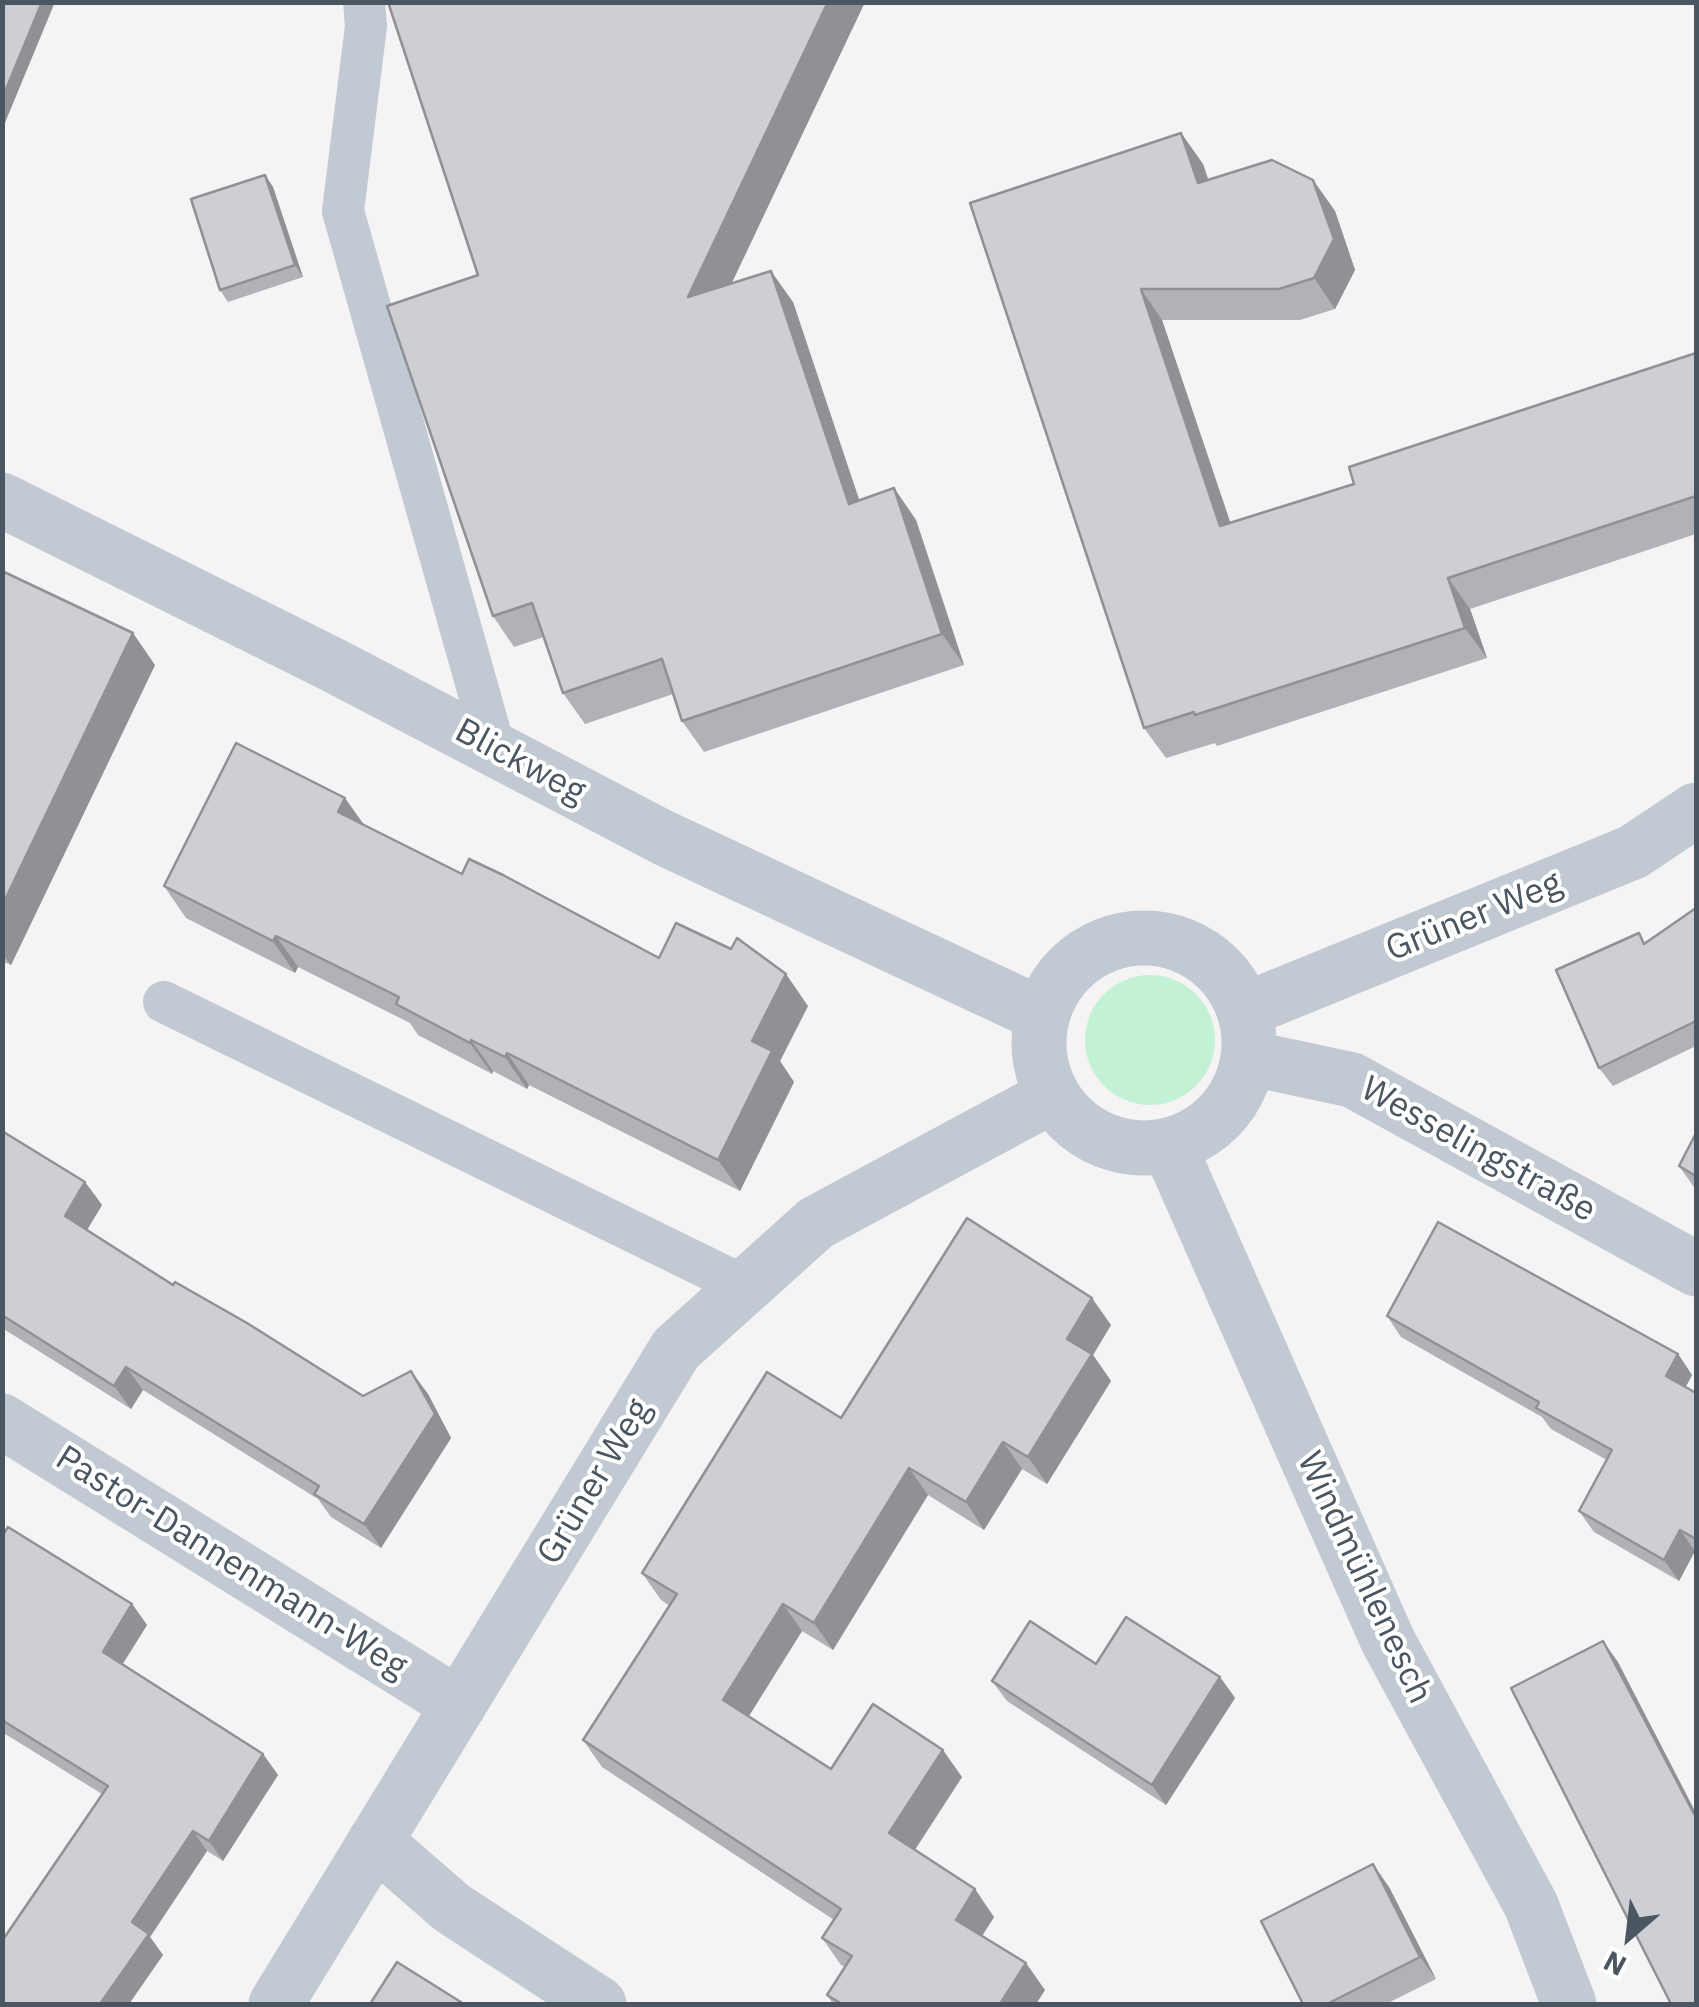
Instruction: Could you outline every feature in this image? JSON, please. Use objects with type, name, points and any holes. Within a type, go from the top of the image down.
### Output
[{"type":"street","name":"Blickweg","points":[[2,500],[664,838],[1042,1015]]},
{"type":"street","name":"Grüner Weg","points":[[1247,1034],[1633,852],[1696,810]]},
{"type":"street","points":[[1130,938],[1178,942],[1220,968],[1247,1034],[1232,1103],[1208,1128],[1169,1146],[1134,1148],[1084,1130],[1052,1096],[1038,1054],[1042,1015],[1058,981],[1088,952],[1130,938]]},
{"type":"street","name":"Wesselingstraße","points":[[1247,1034],[1352,1080],[1696,1269]]},
{"type":"street","name":"Grüner Weg","points":[[276,2004],[676,1349],[816,1223],[1052,1096]]},
{"type":"street","name":"Windmühlenesch","points":[[1169,1146],[1388,1641],[1531,1905],[1569,2004]]},
{"type":"street","name":"Pastor-Dannenmann-Weg","points":[[2,1421],[459,1705]]},
{"type":"street","points":[[375,1840],[452,1908],[600,2004]]},
{"type":"lane","points":[[364,2],[366,26],[343,211],[496,750]]},
{"type":"lane","points":[[164,1002],[744,1286]]},
{"type":"green space","points":[[1150,975],[1175,980],[1196,994],[1210,1015],[1215,1040],[1210,1065],[1196,1086],[1175,1100],[1150,1105],[1125,1100],[1104,1086],[1090,1065],[1085,1040],[1090,1015],[1104,994],[1125,980]]},
{"type":"building","points":[[2,2],[42,2],[2,99]]},
{"type":"building","points":[[388,2],[828,2],[688,297],[771,271],[849,504],[894,488],[942,634],[682,721],[662,659],[563,693],[532,603],[493,616],[387,306],[478,275]]},
{"type":"building","points":[[1181,133],[1198,183],[1272,160],[1313,180],[1334,239],[1314,278],[1279,289],[1141,289],[1220,526],[1354,484],[1349,467],[1696,353],[1696,496],[1448,578],[1465,628],[1144,728],[970,203]]},
{"type":"building","points":[[265,175],[295,265],[220,290],[191,199]]},
{"type":"building","points":[[2,571],[133,633],[2,906]]},
{"type":"building","points":[[236,743],[345,798],[338,812],[462,874],[469,859],[659,958],[676,923],[731,949],[737,938],[786,974],[752,1041],[772,1051],[718,1160],[507,1053],[505,1057],[471,1040],[470,1043],[396,1004],[399,997],[276,936],[273,941],[164,886]]},
{"type":"building","points":[[1696,908],[1696,1021],[1599,1068],[1556,970],[1639,933],[1644,944]]},
{"type":"building","points":[[2,1131],[85,1182],[65,1216],[173,1285],[175,1282],[247,1323],[363,1396],[411,1371],[435,1414],[364,1524],[314,1494],[319,1486],[126,1367],[114,1386],[2,1315]]},
{"type":"building","points":[[1696,1133],[1696,1176],[1679,1166]]},
{"type":"building","points":[[967,1218],[1092,1298],[1067,1339],[1092,1354],[1028,1457],[1003,1442],[966,1502],[909,1468],[814,1623],[783,1604],[723,1700],[831,1769],[873,1704],[943,1750],[889,1833],[975,1889],[956,1920],[1026,1963],[1000,2004],[842,2004],[827,1995],[852,1956],[822,1938],[841,1909],[583,1740],[677,1594],[642,1573],[767,1372],[841,1418]]},
{"type":"building","points":[[1438,1222],[1678,1354],[1666,1376],[1696,1393],[1696,1539],[1680,1530],[1664,1560],[1579,1511],[1612,1450],[1536,1408],[1539,1402],[1387,1316]]},
{"type":"building","points":[[8,1527],[132,1604],[103,1652],[263,1754],[209,1841],[193,1831],[132,1922],[149,1934],[100,2004],[2,2004],[2,1941],[108,1786],[2,1720],[2,1536]]},
{"type":"building","points":[[1126,1617],[1220,1677],[1152,1785],[992,1681],[1030,1621],[1096,1664]]},
{"type":"building","points":[[1603,1641],[1696,1813],[1696,2004],[1671,2004],[1511,1688]]},
{"type":"building","points":[[1373,1864],[1420,1957],[1327,2004],[1303,2004],[1261,1921]]},
{"type":"building","points":[[397,1962],[464,2004],[370,2004]]}]
